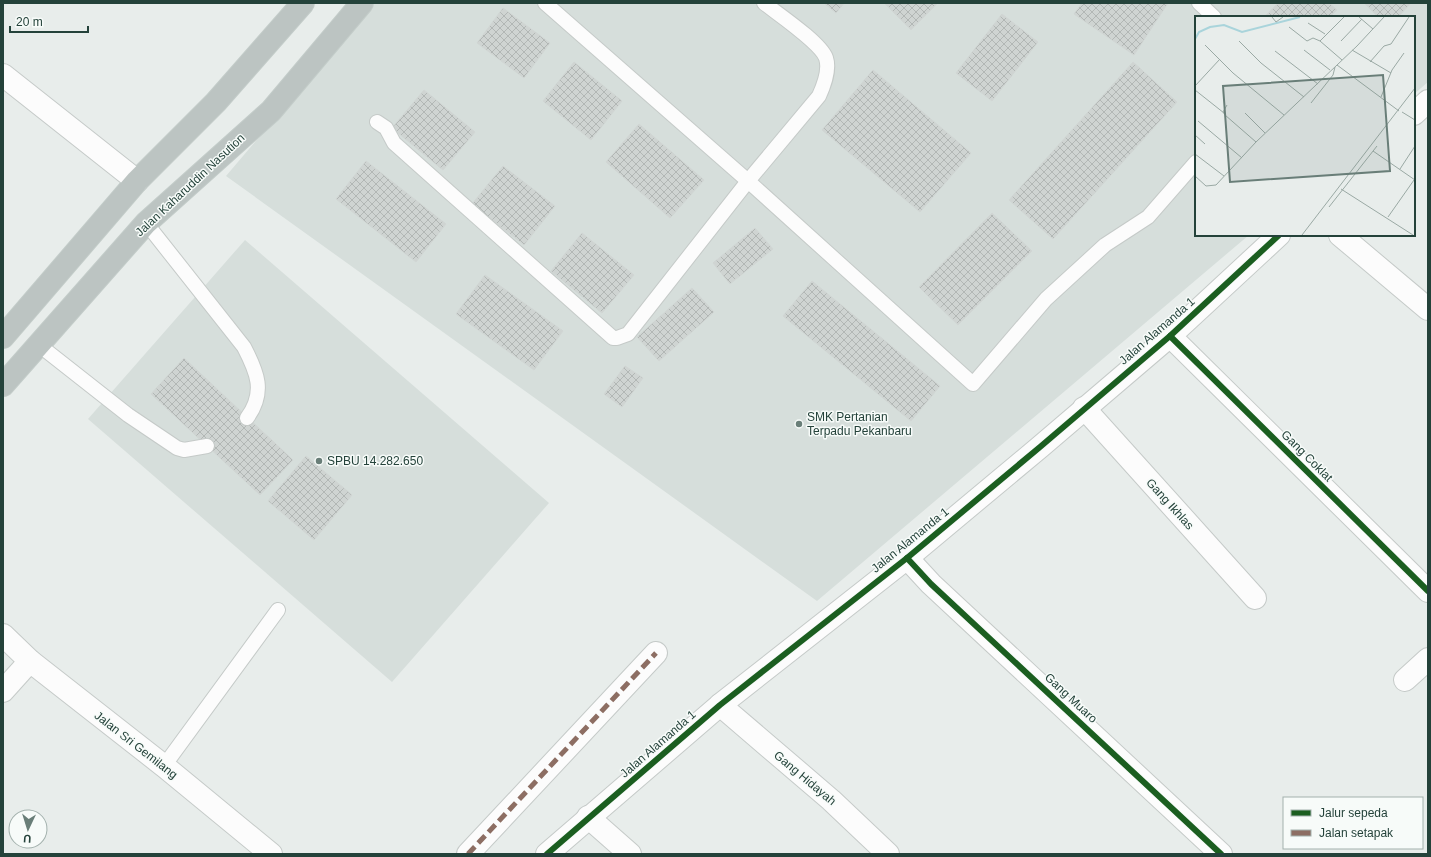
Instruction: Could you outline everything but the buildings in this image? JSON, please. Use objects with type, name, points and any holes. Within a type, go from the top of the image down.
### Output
[{"type":"highway","points":[[3,337],[137,181],[216,102],[303,3]]},
{"type":"highway","name":"Jalan Kaharuddin Nasution","points":[[3,385],[146,223],[271,111],[362,3]]},
{"type":"street","points":[[3,75],[137,181]]},
{"type":"street","points":[[1415,113],[1428,101]]},
{"type":"street","name":"Jalan Alamanda 1","points":[[547,854],[588,817],[720,705],[907,558],[1170,336],[1278,236]]},
{"type":"street","points":[[1341,236],[1428,309]]},
{"type":"street","name":"Gang Coklat","points":[[1170,336],[1428,591]]},
{"type":"street","name":"Gang Ikhlas","points":[[1084,408],[1256,598]]},
{"type":"street","name":"Gang Muaro","points":[[907,558],[931,584],[1221,854]]},
{"type":"street","name":"Jalan Sri Gemilang","points":[[3,635],[30,661],[164,766],[271,854]]},
{"type":"street","points":[[468,854],[656,653]]},
{"type":"street","points":[[1405,680],[1428,659]]},
{"type":"street","points":[[3,691],[30,661]]},
{"type":"street","name":"Gang Hidayah","points":[[720,705],[831,800],[888,854]]},
{"type":"street","points":[[588,817],[630,854]]},
{"type":"lane","points":[[545,3],[748,180],[973,384],[1046,299],[1105,245],[1148,217],[1195,163]]},
{"type":"lane","points":[[377,122],[386,128],[392,139],[400,148],[612,338],[628,334],[748,180],[819,96],[825,84],[827,71],[826,58],[818,46],[764,3]]},
{"type":"lane","points":[[1199,3],[1213,16]]},
{"type":"lane","points":[[146,223],[244,347],[255,368],[259,392],[252,411],[247,418]]},
{"type":"lane","points":[[39,345],[128,415],[177,448],[184,450],[207,446]]},
{"type":"lane","points":[[164,766],[278,610]]},
{"type":"shaded area","name":"SMK Pertanian Terpadu Pekanbaru","points":[[373,3],[1428,3],[1428,82],[1415,93],[1415,16],[1195,16],[1195,236],[1248,236],[817,601],[226,176]]},
{"type":"shaded area","name":"SPBU 14.282.650","points":[[245,240],[549,503],[392,682],[88,419]]},
{"type":"marked path","points":[[468,854],[656,653]]},
{"type":"cycle path","points":[[547,854],[720,705],[907,558],[1040,447],[1170,336],[1278,236]]},
{"type":"cycle path","points":[[1170,336],[1428,591]]},
{"type":"cycle path","points":[[907,558],[931,584],[1221,854]]},
{"type":"place","name":"SMK Pertanian Terpadu Pekanbaru","points":[[799,424]]},
{"type":"place","name":"SPBU 14.282.650","points":[[319,461]]}]
